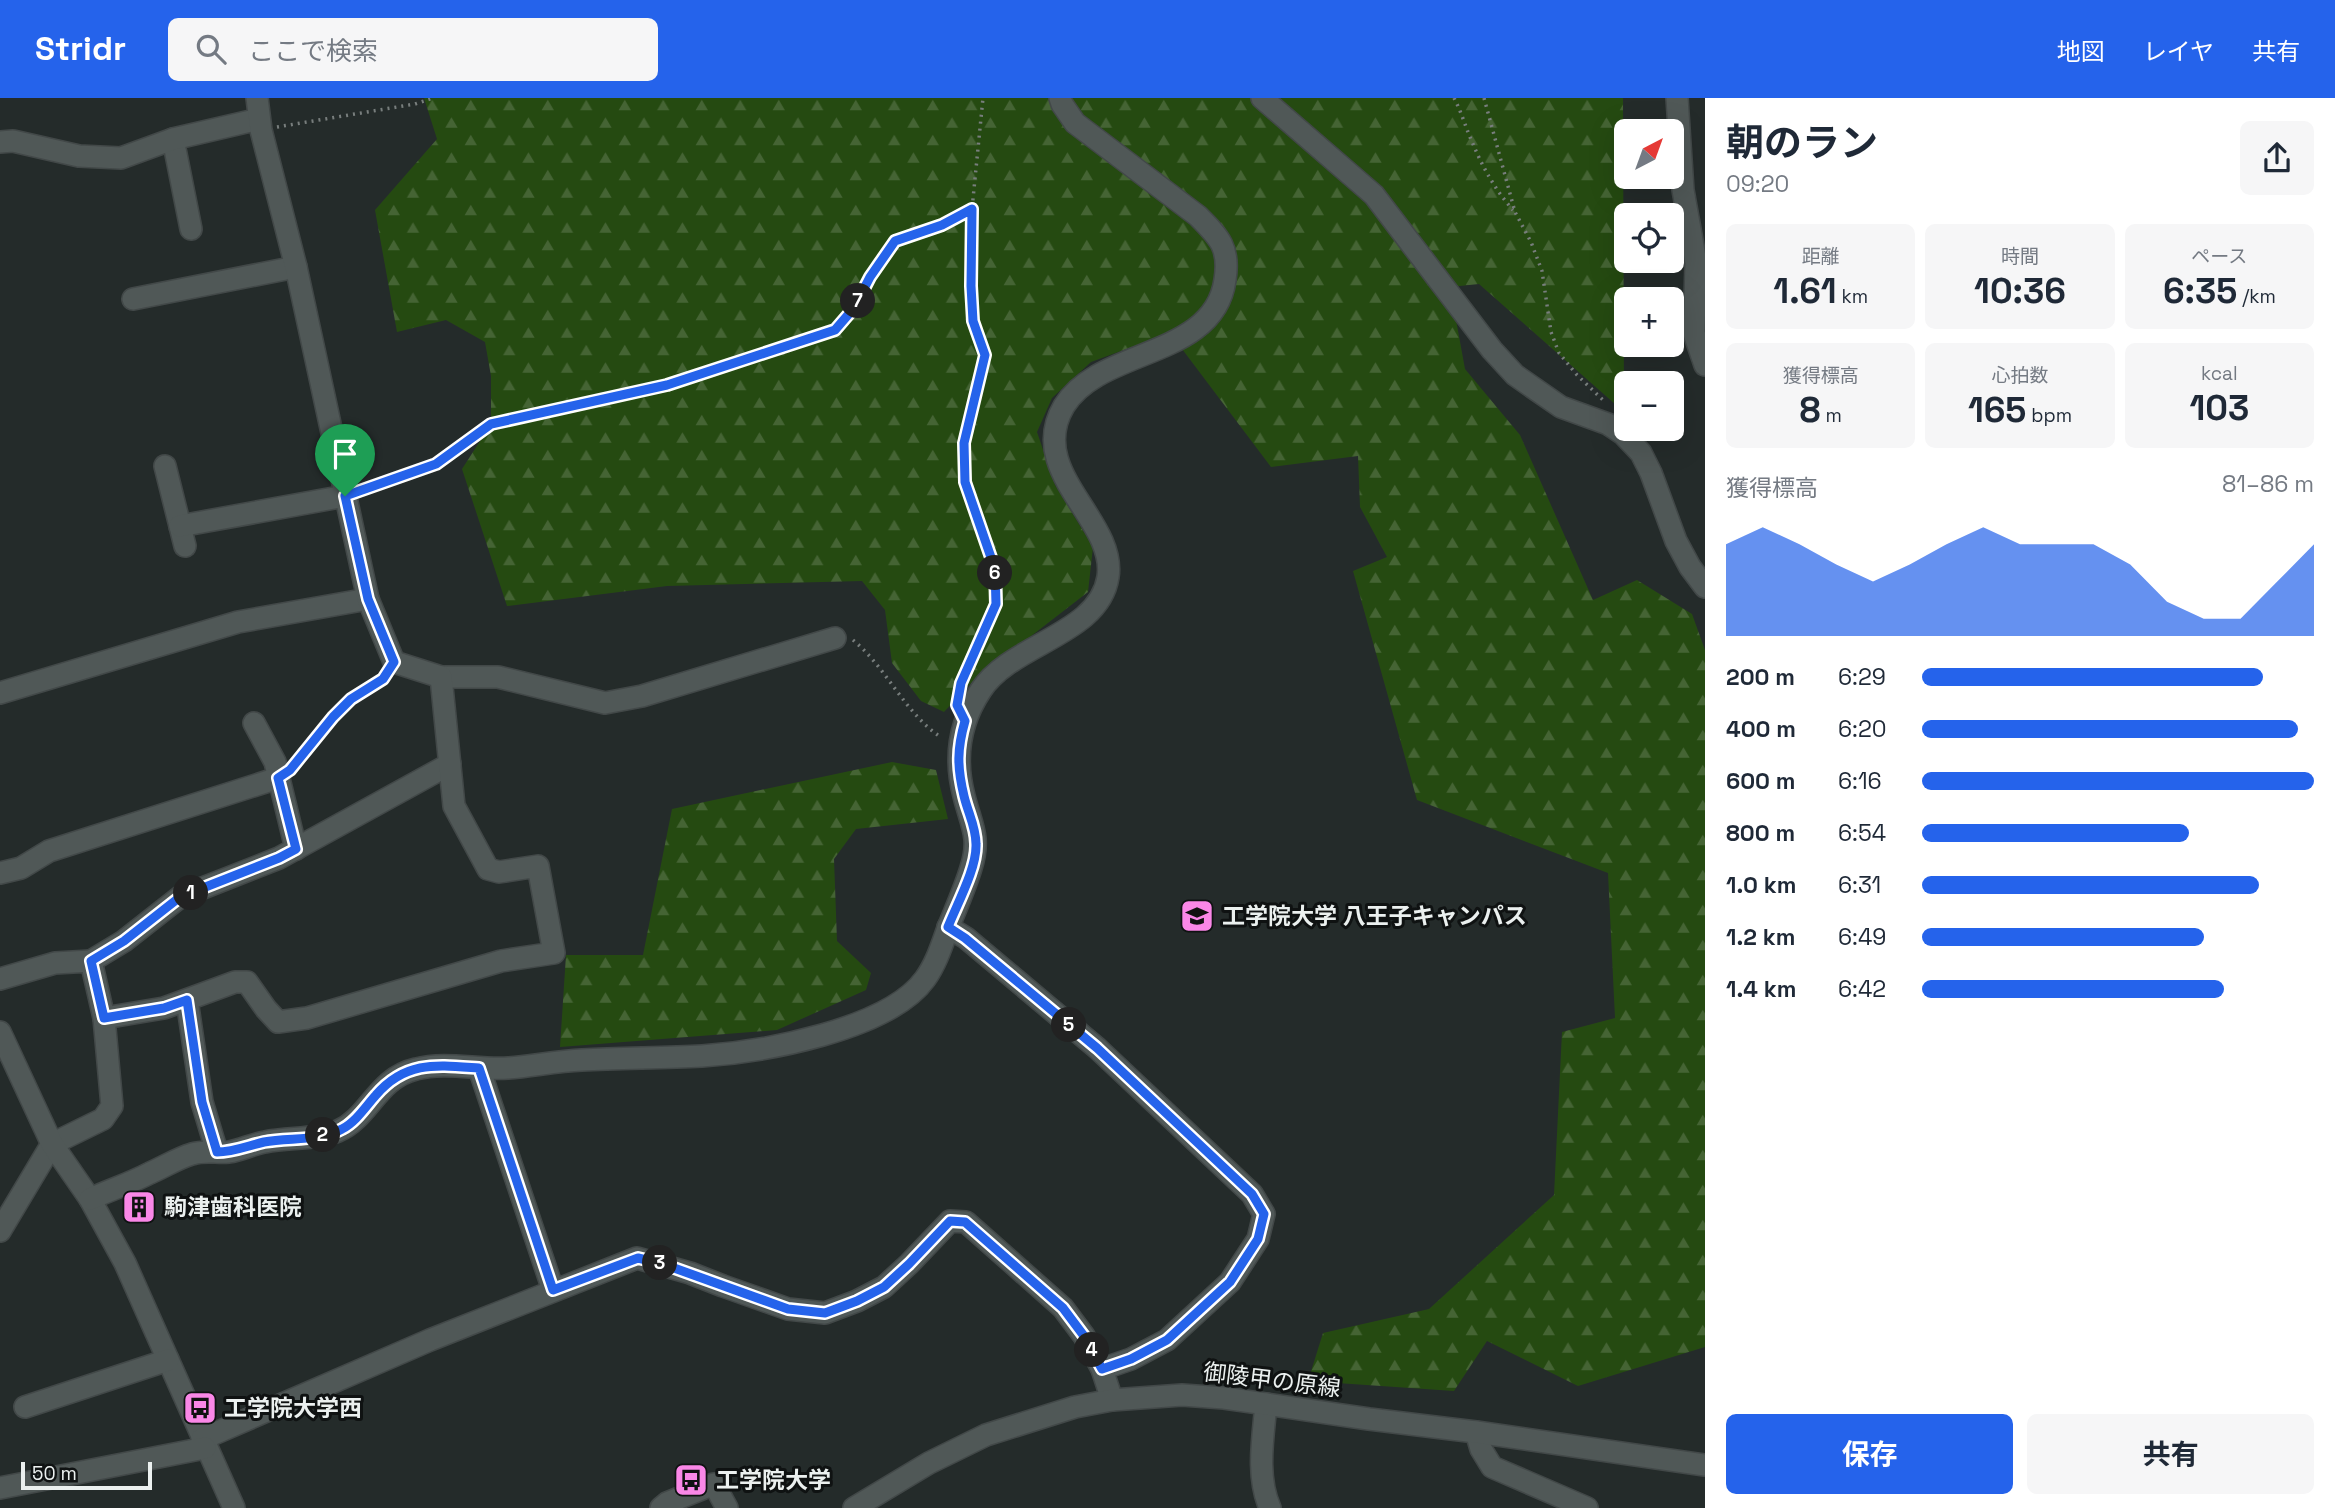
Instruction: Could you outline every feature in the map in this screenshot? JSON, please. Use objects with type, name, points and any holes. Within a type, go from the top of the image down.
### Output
[{"type":"street","points":[[90,1199],[144,1177],[188,1154],[230,1152],[264,1142],[322,1136],[342,1129],[358,1116],[394,1076],[415,1069],[440,1065],[505,1068],[579,1060],[708,1056],[783,1045],[870,1018],[901,1002],[925,979],[971,869],[977,847],[974,826],[964,797],[958,748],[972,704],[985,684],[1016,656],[1085,617],[1099,601],[1107,584],[1110,571],[1108,555],[1065,478],[1057,458],[1054,438],[1057,422],[1065,404],[1078,389],[1095,377],[1174,341],[1200,325],[1215,310],[1224,291],[1228,264],[1225,248],[1215,233],[1198,216],[1074,123],[1060,98]]},
{"type":"street","points":[[1262,98],[1374,195],[1492,350],[1515,375],[1561,407],[1608,424],[1623,434],[1641,453],[1676,541],[1705,587]]},
{"type":"street","points":[[1677,98],[1683,190],[1696,263],[1694,333],[1705,366]]},
{"type":"street","points":[[0,142],[13,141],[79,156],[121,158],[173,139],[259,116],[324,387],[368,599],[394,662],[441,677],[498,677],[605,703],[642,696],[835,638]]},
{"type":"street","points":[[173,139],[191,229]]},
{"type":"street","points":[[133,299],[296,267]]},
{"type":"street","points":[[165,466],[182,536],[345,496]]},
{"type":"street","points":[[0,693],[238,622],[368,599]]},
{"type":"street","points":[[104,1018],[164,1008],[235,982],[247,982],[265,1009],[278,1022],[307,1018],[501,961],[554,953],[538,866],[499,872],[488,869],[454,806],[441,677]]},
{"type":"street","points":[[254,723],[275,762],[296,849]]},
{"type":"street","points":[[0,979],[55,963],[91,961],[124,941],[180,897],[279,858],[450,764]]},
{"type":"street","points":[[0,873],[21,868],[49,850],[278,778]]},
{"type":"street","points":[[948,927],[965,938],[1097,1048],[1252,1194],[1264,1214],[1258,1239],[1230,1282],[1167,1340],[1131,1359],[1102,1369]]},
{"type":"street","points":[[0,1231],[52,1144],[103,1119],[112,1106],[104,1018],[91,961]]},
{"type":"street","points":[[187,1000],[202,1102],[217,1152]]},
{"type":"street","points":[[0,1032],[52,1144],[90,1199],[125,1263],[234,1508]]},
{"type":"street","points":[[479,1068],[553,1290]]},
{"type":"street","points":[[0,1488],[204,1444],[430,1340],[638,1258],[681,1270],[788,1309],[825,1313],[884,1287],[950,1221],[965,1222],[1063,1308],[1084,1336],[1102,1369],[1112,1401]]},
{"type":"street","points":[[25,1408],[168,1360]]},
{"type":"street","name":"御陵甲の原線","points":[[854,1508],[929,1463],[986,1435],[1039,1417],[1112,1401],[1182,1395],[1476,1432],[1705,1465]]},
{"type":"street","points":[[1266,1404],[1262,1476],[1270,1508]]},
{"type":"street","points":[[1476,1432],[1481,1449],[1492,1467],[1587,1508]]},
{"type":"street","points":[[660,1508],[714,1484],[727,1508]]},
{"type":"path","points":[[259,116],[415,104],[433,98]]},
{"type":"path","points":[[961,683],[996,604],[995,569],[965,482],[964,443],[985,355],[973,321],[971,286],[972,209],[983,98]]},
{"type":"path","points":[[1454,98],[1472,143],[1498,192],[1515,212],[1531,242],[1542,271],[1551,332],[1559,354],[1608,405]]},
{"type":"path","points":[[1484,98],[1515,212]]},
{"type":"path","points":[[345,496],[436,464],[491,424],[667,385],[835,330],[854,308],[870,277],[895,241],[942,225],[972,209]]},
{"type":"path","points":[[835,638],[850,637],[932,732],[958,748]]},
{"type":"path","points":[[278,778],[290,770],[351,699],[383,679],[394,662]]},
{"type":"green space","points":[[424,98],[1623,98],[1623,119],[1614,119],[1614,189],[1623,189],[1623,203],[1614,203],[1614,273],[1624,273],[1624,287],[1614,287],[1614,357],[1624,357],[1624,371],[1614,371],[1614,403],[1479,284],[1450,287],[1465,369],[1520,435],[1593,600],[1637,580],[1692,614],[1705,650],[1705,1347],[1578,1386],[1487,1341],[1454,1391],[1308,1381],[1323,1333],[1429,1309],[1554,1195],[1562,1032],[1615,1018],[1608,873],[1417,800],[1353,571],[1387,557],[1360,507],[1358,456],[1271,467],[1170,333],[1091,362],[1052,398],[1037,432],[1055,485],[1093,547],[1088,592],[973,681],[944,712],[921,701],[892,663],[885,610],[862,581],[667,586],[507,606],[462,469],[491,424],[491,376],[485,342],[446,320],[397,332],[375,210],[437,139]]},
{"type":"green space","points":[[892,762],[936,770],[948,819],[856,829],[834,859],[837,941],[871,973],[866,990],[777,1030],[560,1047],[566,955],[643,955],[672,809]]},
{"type":"place","name":"工学院大学 八王子キャンパス","points":[[1197,916]]},
{"type":"place","name":"駒津歯科医院","points":[[139,1207]]},
{"type":"place","name":"工学院大学西","points":[[200,1408]]},
{"type":"place","name":"工学院大学","points":[[691,1480]]},
{"type":"route","points":[[972,209],[973,321],[985,355],[964,443],[965,482],[995,569],[996,604],[961,683],[957,705],[965,721],[958,748],[959,767],[977,847],[948,927],[965,938],[1097,1048],[1252,1194],[1264,1214],[1258,1239],[1230,1282],[1167,1340],[1131,1359],[1102,1369],[1084,1336],[1063,1308],[965,1222],[950,1221],[884,1287],[825,1313],[788,1309],[690,1273],[638,1258],[553,1290],[479,1068],[440,1065],[415,1069],[394,1076],[358,1116],[342,1129],[322,1136],[264,1142],[230,1152],[217,1152],[202,1102],[187,1000],[164,1008],[104,1018],[91,961],[124,941],[180,897],[296,849],[278,778],[290,770],[351,699],[383,679],[394,662],[368,599],[345,496],[436,464],[491,424],[667,385],[835,330],[854,308],[870,277],[895,241],[942,225],[972,209]]}]
